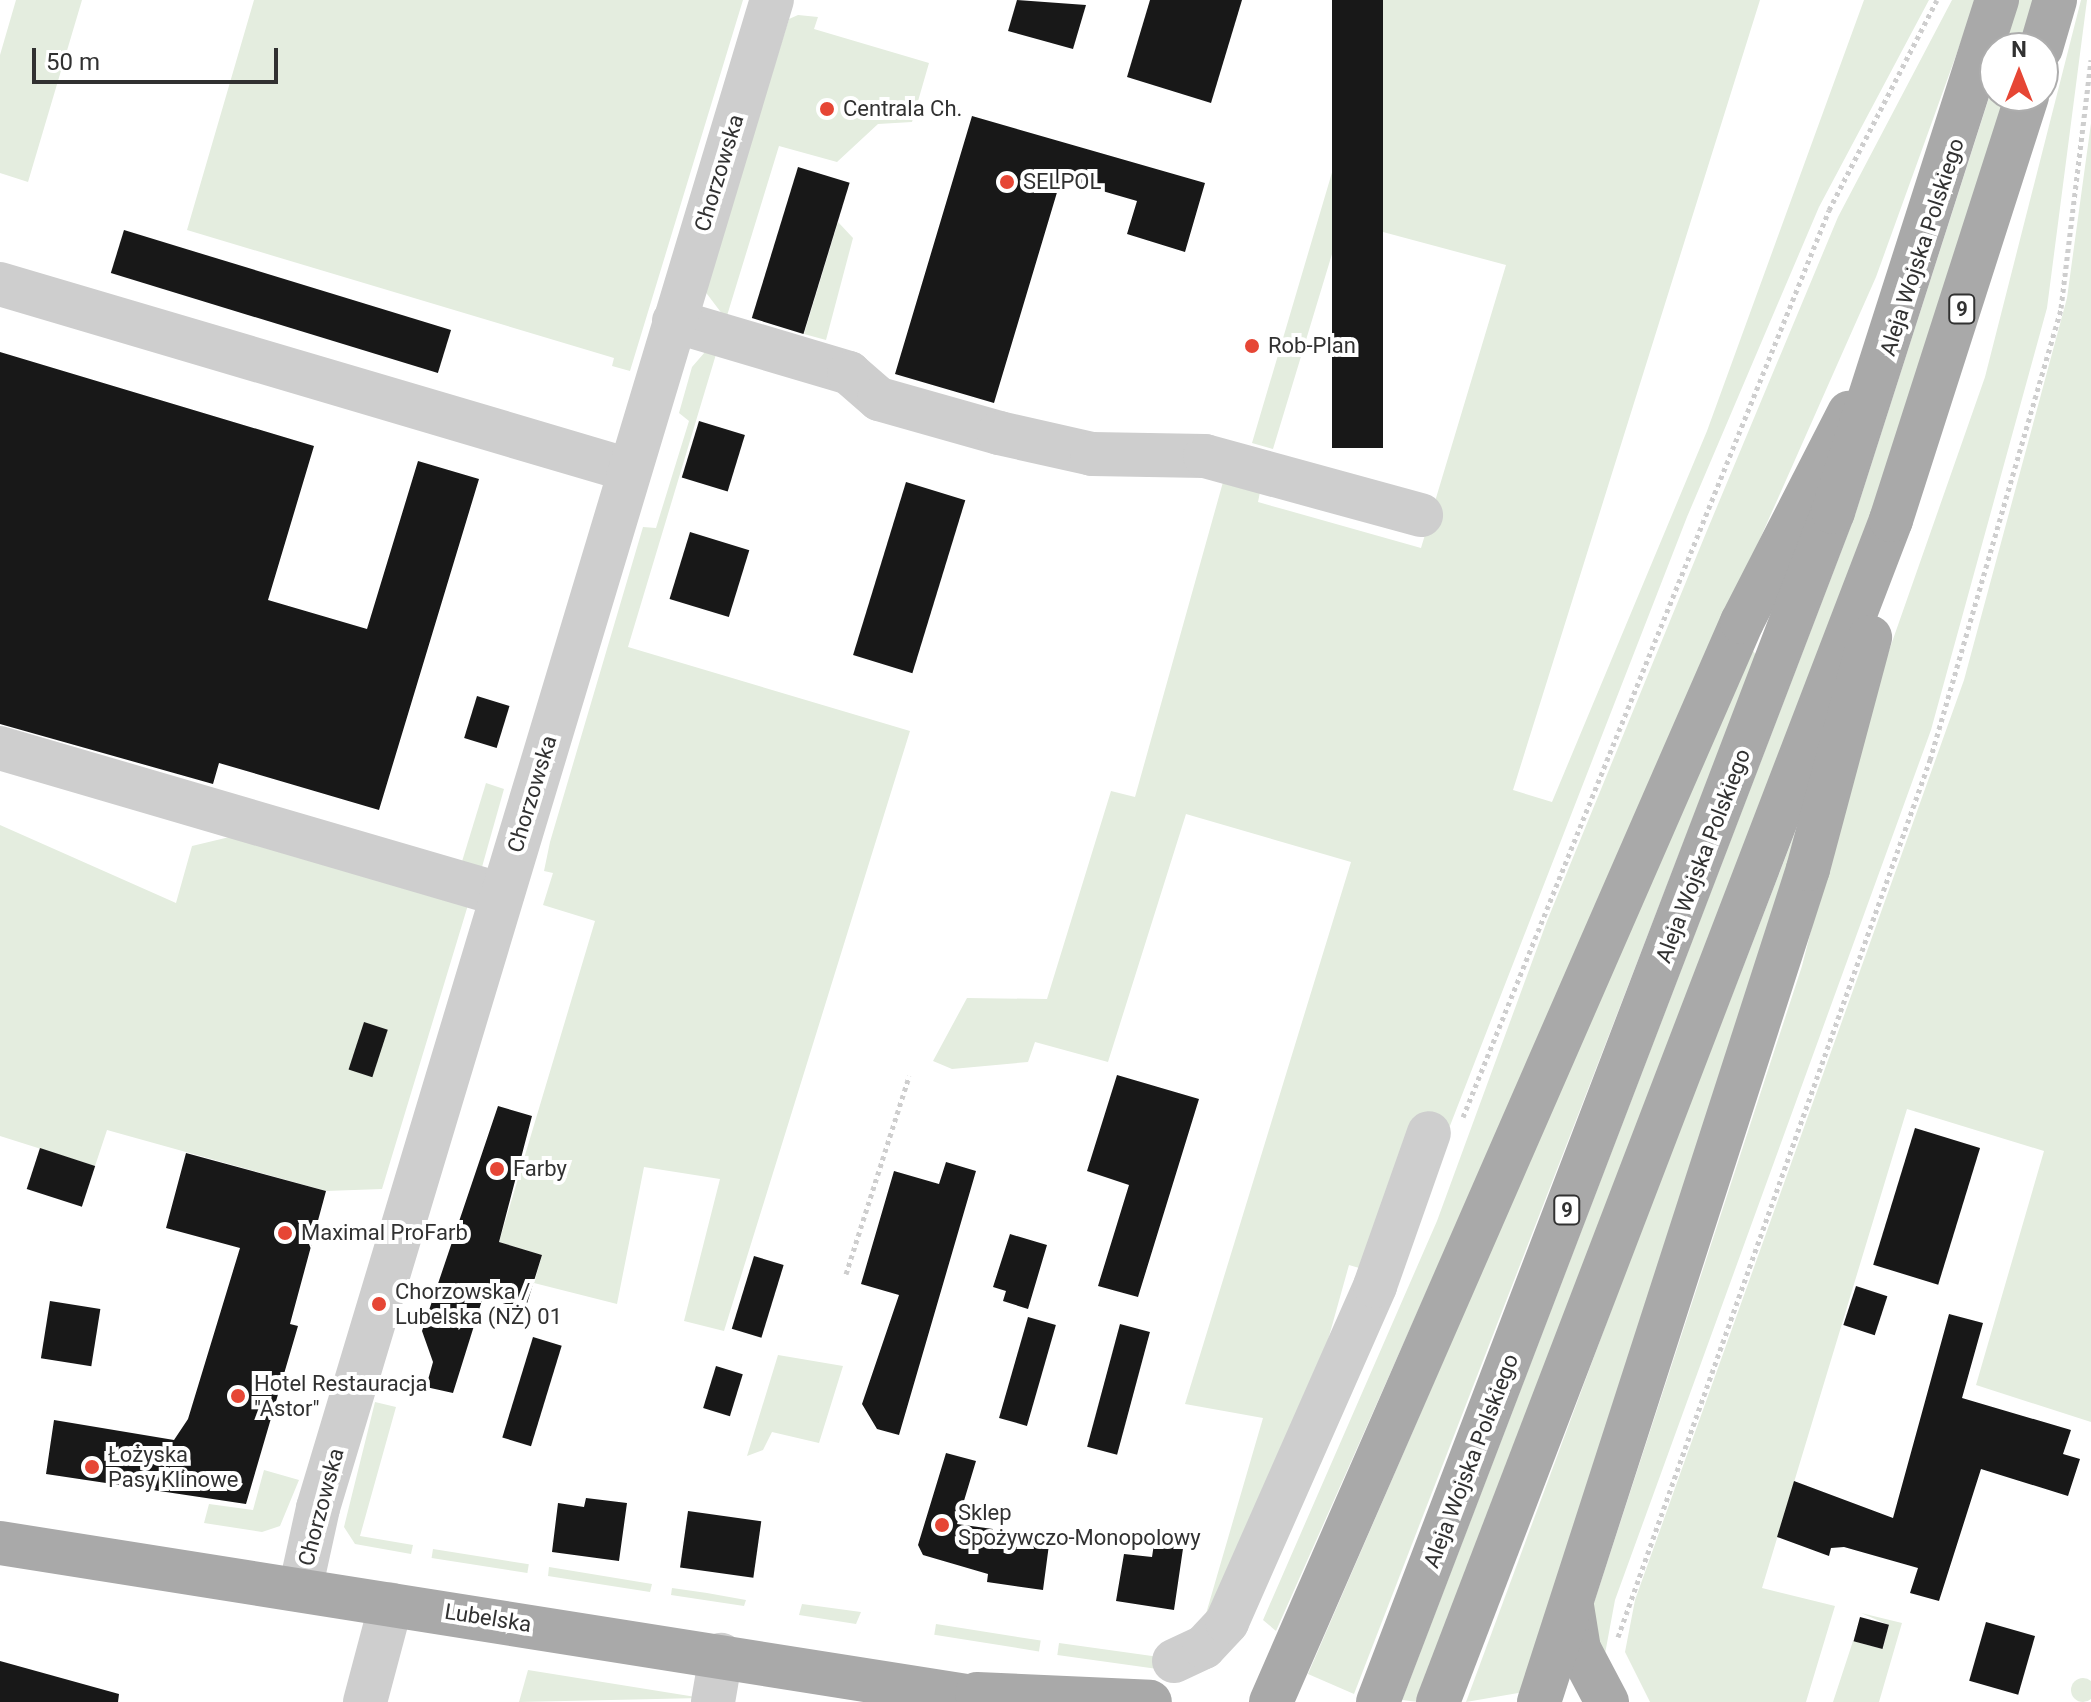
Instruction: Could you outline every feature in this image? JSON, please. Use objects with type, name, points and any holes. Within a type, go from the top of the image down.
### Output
[{"type":"main road","name":"Aleja Wojska Polskiego","points":[[1378,1702],[1894,339],[1997,0]]},
{"type":"main road","points":[[2046,32],[2055,0]]},
{"type":"main road","name":"9","points":[[1438,1702],[1891,520],[2022,112]]},
{"type":"main road","points":[[1271,1702],[1742,622],[1814,470],[1894,339]]},
{"type":"main road","points":[[1539,1702],[1837,772],[1891,520]]},
{"type":"main road","name":"Lubelska","points":[[0,1543],[991,1699],[1150,1702]]},
{"type":"main road","points":[[1572,1606],[1579,1649],[1607,1702]]},
{"type":"street","name":"Chorzowska","points":[[300,1590],[502,895],[772,0]]},
{"type":"street","points":[[0,284],[629,470]]},
{"type":"street","points":[[674,321],[849,373],[879,399],[999,433],[1092,454],[1205,456],[1421,515]]},
{"type":"street","points":[[0,748],[502,895]]},
{"type":"street","points":[[1173,1667],[1204,1647],[1227,1622],[1444,1131]]},
{"type":"street","points":[[365,1702],[391,1604]]},
{"type":"street","points":[[713,1702],[721,1655]]},
{"type":"path","points":[[1444,1131],[1535,924],[1823,225],[1937,0]]},
{"type":"path","points":[[1618,1644],[1641,1557],[1939,730],[2061,308],[2091,60]]},
{"type":"path","points":[[846,1274],[909,1076]]},
{"type":"shaded area","points":[[16,0],[82,0],[28,182],[0,173],[0,55]]},
{"type":"shaded area","points":[[254,0],[743,0],[630,371],[612,366],[614,358],[187,230]]},
{"type":"shaded area","points":[[1383,0],[1760,0],[1513,790],[1552,802],[1707,431],[1864,0],[1929,0],[1819,207],[1687,517],[1446,1136],[1366,1270],[1349,1265],[1328,1340],[1203,1624],[1263,1418],[1185,1404],[1351,862],[1186,814],[1108,1062],[1035,1042],[1028,1062],[952,1069],[933,1061],[967,998],[1047,999],[1111,791],[1135,797],[1223,482],[1260,492],[1258,502],[1421,548],[1506,265],[1342,221],[1273,449],[1252,443]]},
{"type":"shaded area","points":[[1952,0],[1976,0],[1876,277],[1276,1631],[1263,1620],[1437,1221],[1547,921],[1706,533],[1838,217]]},
{"type":"shaded area","points":[[2019,0],[2035,0],[2026,32],[2009,32]]},
{"type":"shaded area","points":[[2081,0],[2087,0],[2047,308],[1931,730],[1615,1600],[1602,1670],[1592,1609],[1802,966],[1864,722],[1985,377],[2052,112],[2059,112],[2059,86]]},
{"type":"shaded area","points":[[798,15],[818,17],[814,29],[929,63],[912,122],[878,124],[837,162],[779,146],[726,319],[704,290],[789,19]]},
{"type":"shaded area","points":[[1984,112],[2002,112],[1900,438],[1418,1702],[1402,1700],[1855,515]]},
{"type":"shaded area","points":[[2091,123],[2091,1422],[1976,1385],[2044,1151],[1907,1109],[1762,1588],[1835,1606],[1806,1702],[1650,1702],[1625,1652],[1635,1600],[1964,680],[2067,298]]},
{"type":"shaded area","points":[[838,222],[853,238],[826,340],[804,334]]},
{"type":"shaded area","points":[[717,351],[628,647],[910,731],[724,1331],[684,1321],[720,1179],[644,1167],[617,1304],[534,1283],[542,1255],[499,1242],[595,921],[543,905],[553,873],[544,871],[550,842],[643,527],[656,528],[689,421],[679,413],[692,367],[705,352]]},
{"type":"shaded area","points":[[1751,648],[1756,655],[1354,1694],[1308,1674]]},
{"type":"shaded area","points":[[1829,745],[1524,1692],[1466,1702],[1641,1230]]},
{"type":"shaded area","points":[[486,783],[504,789],[482,867],[460,868]]},
{"type":"shaded area","points":[[0,825],[176,903],[192,846],[242,834],[468,905],[382,1189],[326,1191],[107,1130],[95,1166],[0,1136]]},
{"type":"shaded area","points":[[778,1355],[843,1366],[819,1443],[772,1432],[763,1450],[747,1456]]},
{"type":"shaded area","points":[[375,1402],[396,1407],[360,1536],[413,1545],[411,1554],[355,1544],[344,1527]]},
{"type":"shaded area","points":[[264,1470],[299,1480],[280,1526],[262,1532],[204,1523],[209,1504],[253,1510]]},
{"type":"shaded area","points":[[433,1549],[529,1564],[527,1573],[432,1558]]},
{"type":"shaded area","points":[[549,1567],[652,1584],[650,1592],[548,1576]]},
{"type":"shaded area","points":[[672,1588],[746,1600],[744,1606],[671,1595]]},
{"type":"shaded area","points":[[802,1604],[861,1612],[856,1624],[799,1615]]},
{"type":"shaded area","points":[[1861,1613],[1902,1623],[1879,1702],[1833,1702],[1853,1641],[1883,1649],[1889,1625]]},
{"type":"shaded area","points":[[936,1624],[1041,1641],[1039,1651],[934,1635]]},
{"type":"shaded area","points":[[1059,1643],[1161,1657],[1159,1669],[1057,1655]]},
{"type":"shaded area","points":[[528,1670],[702,1698],[519,1702]]},
{"type":"shaded area","points":[[2083,1678],[2094,1685],[2095,1690],[2088,1701],[2083,1702],[2072,1695],[2071,1690],[2078,1679]]},
{"type":"building","points":[[1017,0],[1086,5],[1073,49],[1008,31]]},
{"type":"building","points":[[1150,0],[1242,0],[1211,103],[1127,77]]},
{"type":"building","points":[[1332,0],[1383,0],[1383,448],[1332,448]]},
{"type":"building","points":[[972,116],[1205,183],[1185,252],[1127,234],[1137,201],[1061,179],[994,403],[895,374]]},
{"type":"building","points":[[798,167],[850,183],[803,334],[752,318]]},
{"type":"building","points":[[124,230],[451,330],[438,373],[111,273]]},
{"type":"building","points":[[0,352],[314,446],[268,600],[367,629],[418,461],[479,479],[379,810],[219,763],[213,784],[0,724]]},
{"type":"building","points":[[699,421],[745,435],[728,491],[682,477]]},
{"type":"building","points":[[906,482],[965,500],[912,673],[853,655]]},
{"type":"building","points":[[690,532],[749,550],[729,617],[670,599]]},
{"type":"building","points":[[477,696],[510,706],[497,748],[464,738]]},
{"type":"building","points":[[364,1022],[388,1030],[372,1077],[349,1070]]},
{"type":"building","points":[[1117,1075],[1199,1099],[1138,1297],[1098,1286],[1129,1185],[1087,1171]]},
{"type":"building","points":[[498,1106],[532,1116],[499,1242],[542,1255],[525,1310],[483,1297],[453,1393],[426,1387],[433,1362],[422,1331]]},
{"type":"building","points":[[1915,1128],[1980,1148],[1938,1285],[1873,1265]]},
{"type":"building","points":[[40,1148],[95,1166],[82,1207],[27,1189]]},
{"type":"building","points":[[186,1153],[326,1191],[290,1324],[298,1326],[246,1504],[46,1474],[54,1420],[174,1440],[188,1419],[240,1248],[166,1228]]},
{"type":"building","points":[[946,1162],[976,1171],[899,1435],[877,1429],[862,1404],[899,1295],[861,1284],[894,1171],[939,1184]]},
{"type":"building","points":[[1010,1234],[1047,1245],[1028,1309],[1003,1301],[1006,1291],[993,1287]]},
{"type":"building","points":[[754,1256],[784,1265],[761,1338],[732,1329]]},
{"type":"building","points":[[1856,1286],[1887,1296],[1875,1335],[1843,1325]]},
{"type":"building","points":[[50,1301],[100,1309],[91,1366],[41,1358]]},
{"type":"building","points":[[1949,1314],[1983,1323],[1962,1398],[2071,1430],[2063,1454],[2080,1459],[2068,1496],[1981,1469],[1939,1601],[1910,1593],[1918,1568],[1844,1547],[1831,1548],[1829,1556],[1777,1537],[1794,1481],[1893,1518]]},
{"type":"building","points":[[1028,1317],[1056,1325],[1027,1426],[999,1418]]},
{"type":"building","points":[[1120,1324],[1150,1332],[1117,1455],[1087,1447]]},
{"type":"building","points":[[533,1337],[562,1346],[531,1446],[502,1437]]},
{"type":"building","points":[[716,1366],[743,1374],[730,1416],[703,1408]]},
{"type":"building","points":[[946,1453],[976,1461],[957,1524],[1050,1537],[1043,1590],[987,1582],[988,1574],[923,1555],[918,1545]]},
{"type":"building","points":[[586,1498],[627,1503],[619,1561],[552,1552],[558,1503],[584,1507]]},
{"type":"building","points":[[688,1511],[761,1521],[753,1578],[680,1567]]},
{"type":"building","points":[[1156,1531],[1185,1535],[1174,1610],[1116,1601],[1124,1554],[1152,1557]]},
{"type":"building","points":[[1860,1617],[1889,1625],[1883,1649],[1854,1641]]},
{"type":"building","points":[[1986,1622],[2035,1636],[2018,1695],[1969,1681]]},
{"type":"building","points":[[0,1661],[119,1694],[118,1702],[0,1702]]},
{"type":"place","name":"Centrala Ch.","points":[[827,109]]},
{"type":"place","name":"SELPOL","points":[[1007,182]]},
{"type":"place","name":"Rob-Plan","points":[[1252,346]]},
{"type":"place","name":"Farby","points":[[497,1169]]},
{"type":"place","name":"Maximal ProFarb","points":[[285,1233]]},
{"type":"place","name":"Chorzowska / Lubelska (NŻ) 01","points":[[379,1304]]},
{"type":"place","name":"Hotel Restauracja \"Astor\"","points":[[238,1396]]},
{"type":"place","name":"Łożyska Pasy Klinowe","points":[[92,1467]]},
{"type":"place","name":"Sklep Spożywczo-Monopolowy","points":[[942,1525]]}]
